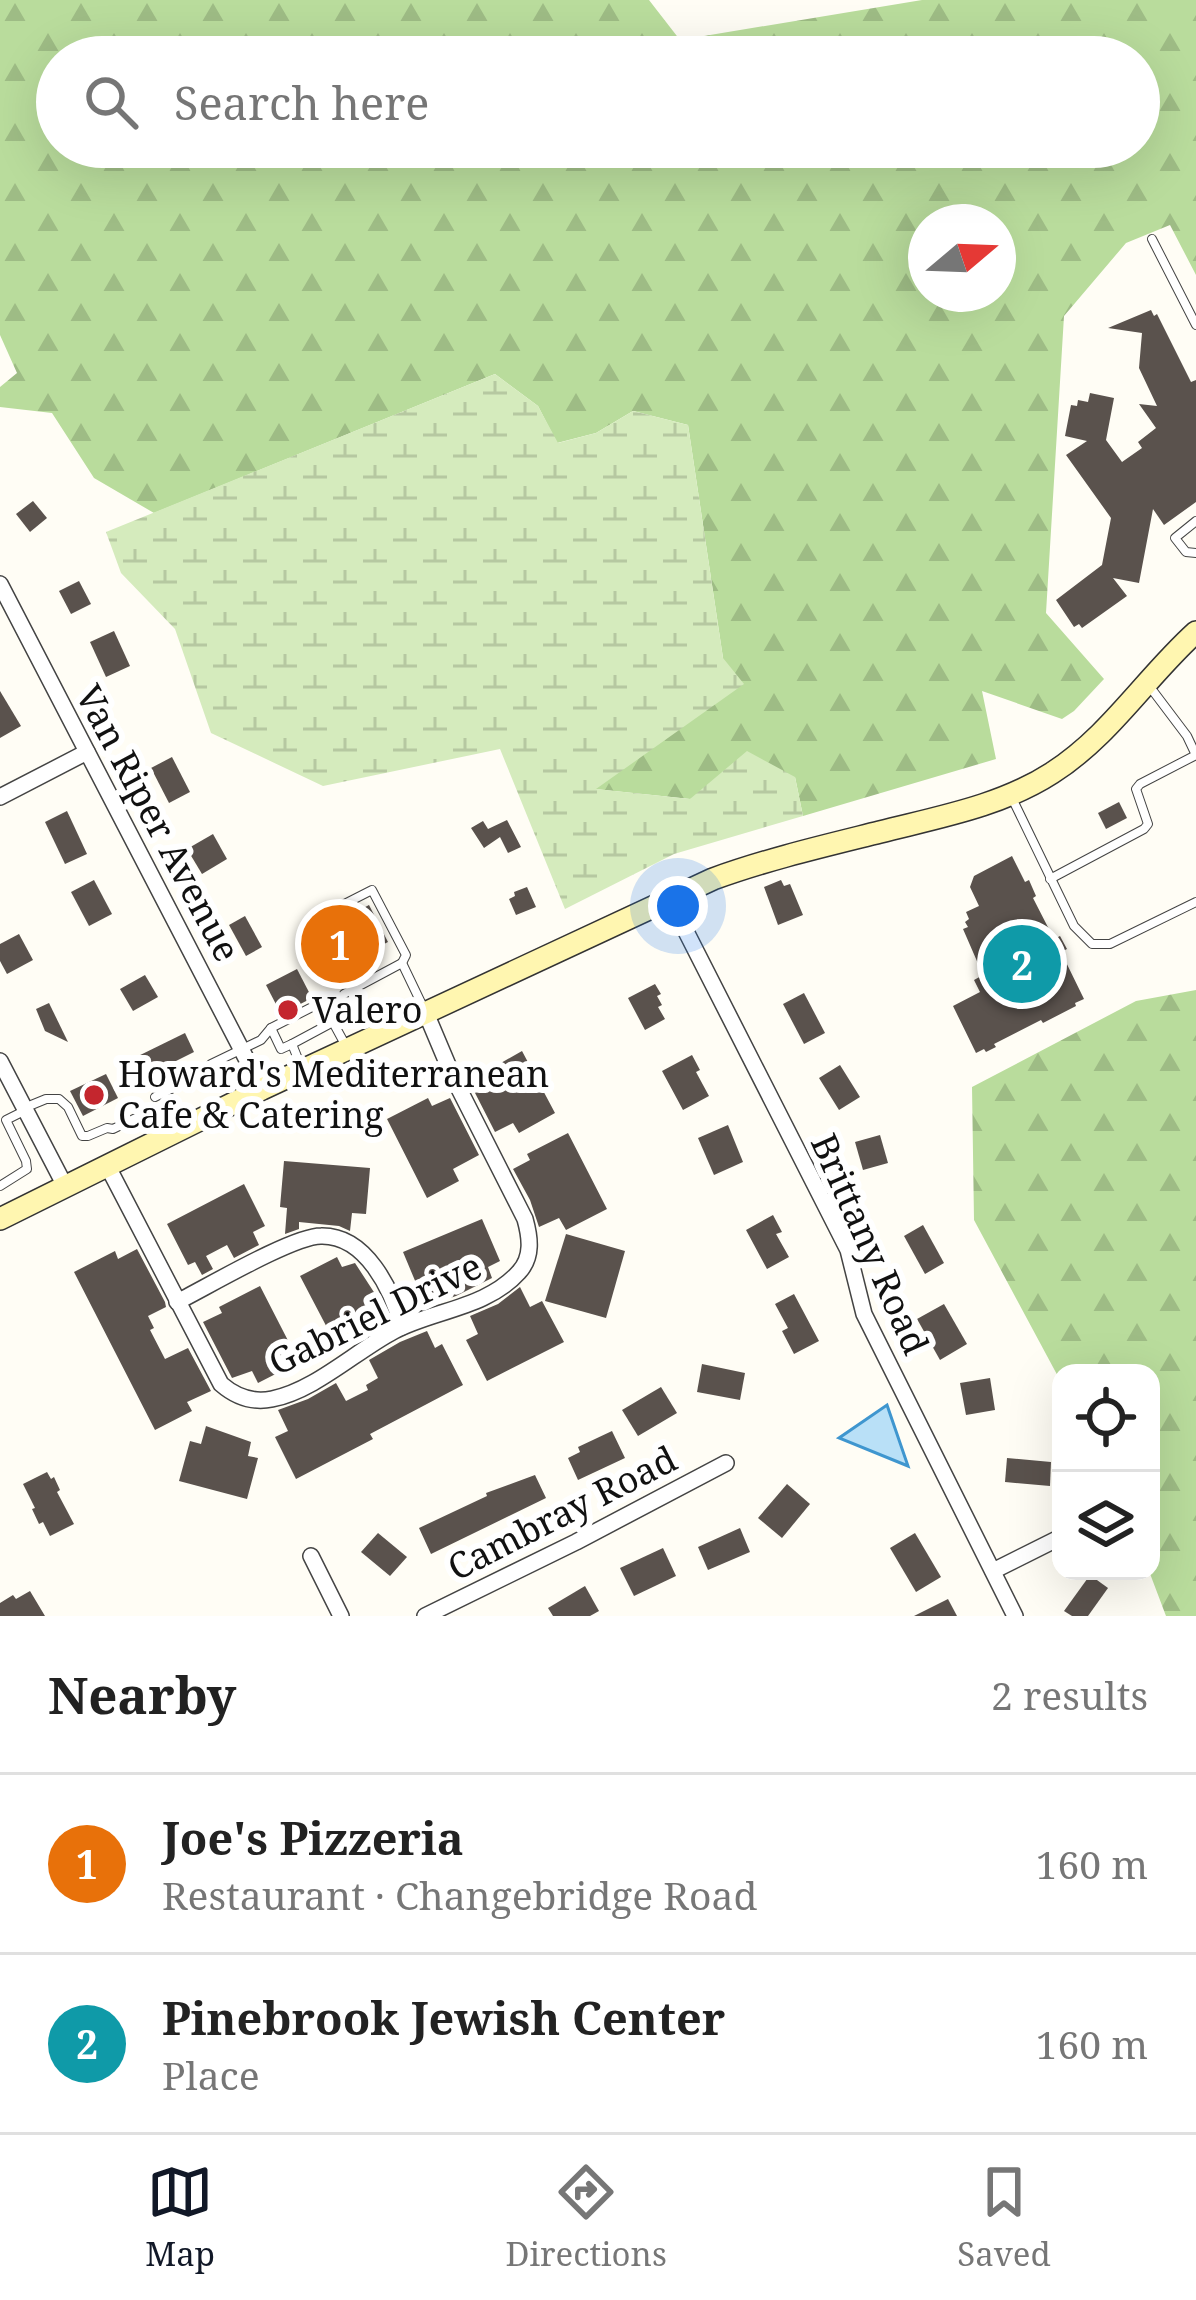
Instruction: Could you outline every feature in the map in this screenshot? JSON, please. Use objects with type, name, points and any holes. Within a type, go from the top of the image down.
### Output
[{"type":"main road","points":[[0,1219],[669,898],[759,862],[927,821],[1010,794],[1050,775],[1097,738],[1196,632]]},
{"type":"street","name":"Van Riper Avenue","points":[[0,584],[262,1090]]},
{"type":"street","points":[[0,797],[86,752]]},
{"type":"street","name":"Brittany Road","points":[[669,898],[848,1250],[864,1314],[1015,1616]]},
{"type":"street","name":"Gabriel Drive","points":[[116,1160],[178,1302],[221,1384],[246,1399],[285,1395],[402,1327],[498,1288],[523,1267],[530,1249],[525,1219],[426,1013]]},
{"type":"street","points":[[0,1061],[65,1186]]},
{"type":"street","points":[[178,1302],[291,1245],[312,1237],[332,1237],[358,1249],[371,1264],[392,1298],[402,1327]]},
{"type":"street","name":"Cambray Road","points":[[425,1616],[726,1463]]},
{"type":"street","points":[[993,1571],[1052,1542]]},
{"type":"street","points":[[311,1556],[341,1616]]},
{"type":"lane","points":[[1152,239],[1196,325]]},
{"type":"lane","points":[[1196,521],[1175,538],[1186,553],[1196,553]]},
{"type":"lane","points":[[1050,879],[1144,830],[1148,824],[1136,789],[1196,755],[1147,683]]},
{"type":"lane","points":[[1010,794],[1074,926],[1091,944],[1110,944],[1196,902]]},
{"type":"lane","points":[[315,919],[372,890],[406,955],[402,963],[344,994]]},
{"type":"lane","points":[[402,963],[426,1013]]},
{"type":"lane","points":[[155,1096],[322,1002],[347,1049]]},
{"type":"lane","points":[[271,1028],[281,1049],[333,1022]]},
{"type":"lane","points":[[292,1044],[303,1070]]},
{"type":"lane","points":[[0,1186],[27,1169],[3,1119],[46,1099],[59,1100],[68,1107],[82,1136],[88,1136],[144,1114]]},
{"type":"lane","points":[[113,1129],[116,1160]]},
{"type":"green space","points":[[0,0],[649,0],[677,36],[36,36],[36,168],[1160,168],[1160,36],[704,36],[922,0],[1196,0],[1196,275],[1170,225],[1126,243],[1064,316],[1046,613],[1104,679],[1062,719],[982,691],[996,759],[803,816],[795,777],[690,799],[595,789],[723,658],[688,425],[633,411],[596,433],[557,443],[538,406],[495,374],[154,513],[94,478],[52,413],[0,407],[0,387],[17,373],[0,335]]},
{"type":"green space","points":[[495,374],[538,406],[558,443],[596,433],[633,411],[688,425],[723,658],[744,684],[596,789],[690,799],[747,751],[795,777],[803,816],[674,854],[565,909],[500,749],[323,786],[211,733],[175,629],[121,573],[106,532]]},
{"type":"green space","points":[[1196,990],[1196,1616],[1166,1616],[1152,1580],[1160,1580],[1160,1364],[1052,1365],[974,1220],[972,1087],[1136,1001]]},
{"type":"water","points":[[887,1405],[908,1466],[839,1438]]},
{"type":"building","points":[[1151,310],[1191,382],[1196,380],[1196,502],[1164,525],[1153,509],[1139,583],[1113,578],[1127,596],[1082,628],[1074,627],[1056,600],[1102,565],[1111,518],[1066,455],[1087,441],[1065,436],[1071,405],[1077,406],[1078,400],[1088,402],[1090,393],[1114,398],[1106,440],[1122,462],[1142,448],[1138,442],[1156,428],[1139,404],[1157,406],[1139,368],[1142,333],[1108,328]]},
{"type":"building","points":[[33,501],[47,518],[30,532],[16,514]]},
{"type":"building","points":[[79,581],[91,604],[71,614],[59,591]]},
{"type":"building","points":[[114,631],[130,666],[106,677],[90,642]]},
{"type":"building","points":[[0,691],[21,726],[0,738]]},
{"type":"building","points":[[172,757],[190,792],[169,803],[151,768]]},
{"type":"building","points":[[1119,802],[1127,818],[1106,829],[1098,813]]},
{"type":"building","points":[[67,811],[87,854],[65,864],[45,822]]},
{"type":"building","points":[[507,820],[521,847],[508,853],[500,837],[484,848],[471,828],[483,821],[488,829]]},
{"type":"building","points":[[213,834],[227,859],[202,874],[187,849]]},
{"type":"building","points":[[1012,856],[1025,882],[1029,880],[1054,939],[1060,936],[1067,949],[1061,952],[1084,999],[976,1053],[953,1006],[980,992],[974,980],[983,975],[963,929],[968,927],[966,912],[979,906],[970,887],[974,876]]},
{"type":"building","points":[[94,880],[112,914],[89,926],[71,892]]},
{"type":"building","points":[[781,880],[784,886],[790,884],[803,915],[778,925],[764,887]]},
{"type":"building","points":[[527,887],[536,907],[516,915],[509,899]]},
{"type":"building","points":[[369,905],[388,942],[349,968],[346,964],[336,969],[316,933]]},
{"type":"building","points":[[245,916],[262,947],[246,956],[229,925]]},
{"type":"building","points":[[19,934],[33,960],[7,974],[0,961],[0,944]]},
{"type":"building","points":[[297,969],[312,998],[281,1014],[266,985]]},
{"type":"building","points":[[145,975],[158,997],[133,1011],[120,989]]},
{"type":"building","points":[[655,984],[665,1019],[645,1030],[628,998]]},
{"type":"building","points":[[804,993],[825,1033],[804,1044],[783,1004]]},
{"type":"building","points":[[49,1003],[68,1042],[45,1031],[36,1009]]},
{"type":"building","points":[[185,1033],[194,1052],[138,1080],[128,1061]]},
{"type":"building","points":[[522,1051],[555,1113],[519,1133],[513,1123],[495,1132],[473,1089],[490,1080],[485,1072]]},
{"type":"building","points":[[692,1055],[709,1096],[683,1110],[662,1071]]},
{"type":"building","points":[[840,1065],[860,1097],[839,1110],[819,1078]]},
{"type":"building","name":"Howard's Mediterranean Cafe & Catering","points":[[106,1074],[118,1098],[83,1116],[70,1091]]},
{"type":"building","points":[[428,1098],[432,1106],[450,1098],[479,1155],[453,1169],[459,1181],[427,1198],[387,1119]]},
{"type":"building","points":[[728,1125],[743,1162],[714,1175],[698,1138]]},
{"type":"building","points":[[568,1133],[607,1209],[566,1230],[559,1218],[539,1227],[513,1169],[530,1160],[527,1154]]},
{"type":"building","points":[[880,1135],[888,1163],[863,1170],[855,1142]]},
{"type":"building","points":[[284,1161],[370,1168],[366,1214],[352,1213],[350,1231],[299,1222],[299,1229],[285,1234],[287,1208],[280,1207]]},
{"type":"building","points":[[244,1184],[265,1226],[253,1232],[259,1245],[234,1258],[227,1245],[206,1256],[213,1269],[202,1275],[195,1262],[188,1265],[167,1224]]},
{"type":"building","points":[[773,1215],[782,1232],[776,1234],[789,1257],[767,1269],[746,1230]]},
{"type":"building","points":[[482,1219],[500,1261],[488,1267],[492,1278],[432,1304],[427,1292],[421,1295],[403,1252]]},
{"type":"building","points":[[923,1225],[944,1263],[925,1274],[904,1236]]},
{"type":"building","points":[[566,1234],[625,1251],[606,1318],[545,1301]]},
{"type":"building","points":[[137,1249],[165,1302],[166,1307],[148,1316],[165,1359],[188,1348],[211,1391],[187,1402],[192,1411],[155,1430],[74,1272],[115,1251],[118,1259]]},
{"type":"building","points":[[337,1257],[342,1267],[355,1263],[381,1303],[365,1310],[370,1319],[333,1339],[300,1276]]},
{"type":"building","points":[[260,1286],[299,1362],[258,1383],[252,1371],[232,1378],[203,1322],[222,1313],[219,1307]]},
{"type":"building","points":[[520,1287],[530,1307],[542,1301],[564,1342],[487,1381],[466,1340],[478,1334],[470,1316],[498,1304]]},
{"type":"building","points":[[794,1294],[819,1341],[794,1354],[782,1331],[788,1328],[775,1304]]},
{"type":"building","points":[[944,1304],[967,1344],[940,1360],[917,1319]]},
{"type":"building","points":[[427,1331],[435,1348],[442,1344],[463,1385],[296,1479],[275,1437],[288,1431],[278,1410],[336,1383],[346,1401],[368,1390],[366,1385],[378,1378],[369,1360]]},
{"type":"building","points":[[702,1364],[745,1373],[740,1400],[697,1392]]},
{"type":"building","points":[[990,1378],[995,1410],[966,1415],[960,1383]]},
{"type":"building","points":[[661,1387],[677,1413],[638,1436],[622,1410]]},
{"type":"building","points":[[206,1426],[251,1442],[248,1456],[258,1458],[247,1499],[179,1481],[190,1441],[201,1444]]},
{"type":"building","points":[[612,1431],[625,1458],[578,1480],[568,1458],[580,1452],[578,1447]]},
{"type":"building","points":[[1007,1458],[1051,1462],[1050,1486],[1005,1482]]},
{"type":"building","points":[[47,1472],[54,1477],[74,1524],[50,1536],[43,1522],[39,1524],[23,1484]]},
{"type":"building","points":[[535,1475],[546,1498],[431,1554],[419,1528],[486,1493]]},
{"type":"building","points":[[787,1484],[810,1504],[782,1538],[758,1518]]},
{"type":"building","points":[[740,1528],[750,1552],[708,1570],[698,1547]]},
{"type":"building","points":[[378,1533],[407,1557],[390,1576],[361,1552]]},
{"type":"building","points":[[915,1533],[941,1577],[916,1592],[890,1548]]},
{"type":"building","points":[[663,1548],[676,1576],[634,1596],[620,1568]]},
{"type":"building","points":[[1086,1580],[1097,1580],[1108,1588],[1088,1616],[1064,1611]]},
{"type":"building","points":[[585,1586],[599,1611],[590,1616],[553,1616],[548,1608]]},
{"type":"building","points":[[30,1591],[45,1616],[0,1616],[0,1603]]},
{"type":"building","points":[[948,1599],[957,1616],[914,1616]]},
{"type":"place","name":"Joe's Pizzeria","points":[[340,944]]},
{"type":"place","name":"Pinebrook Jewish Center","points":[[1022,964]]},
{"type":"place","name":"Valero","points":[[288,1010]]},
{"type":"place","name":"Howard's Mediterranean Cafe & Catering","points":[[94,1095]]}]
